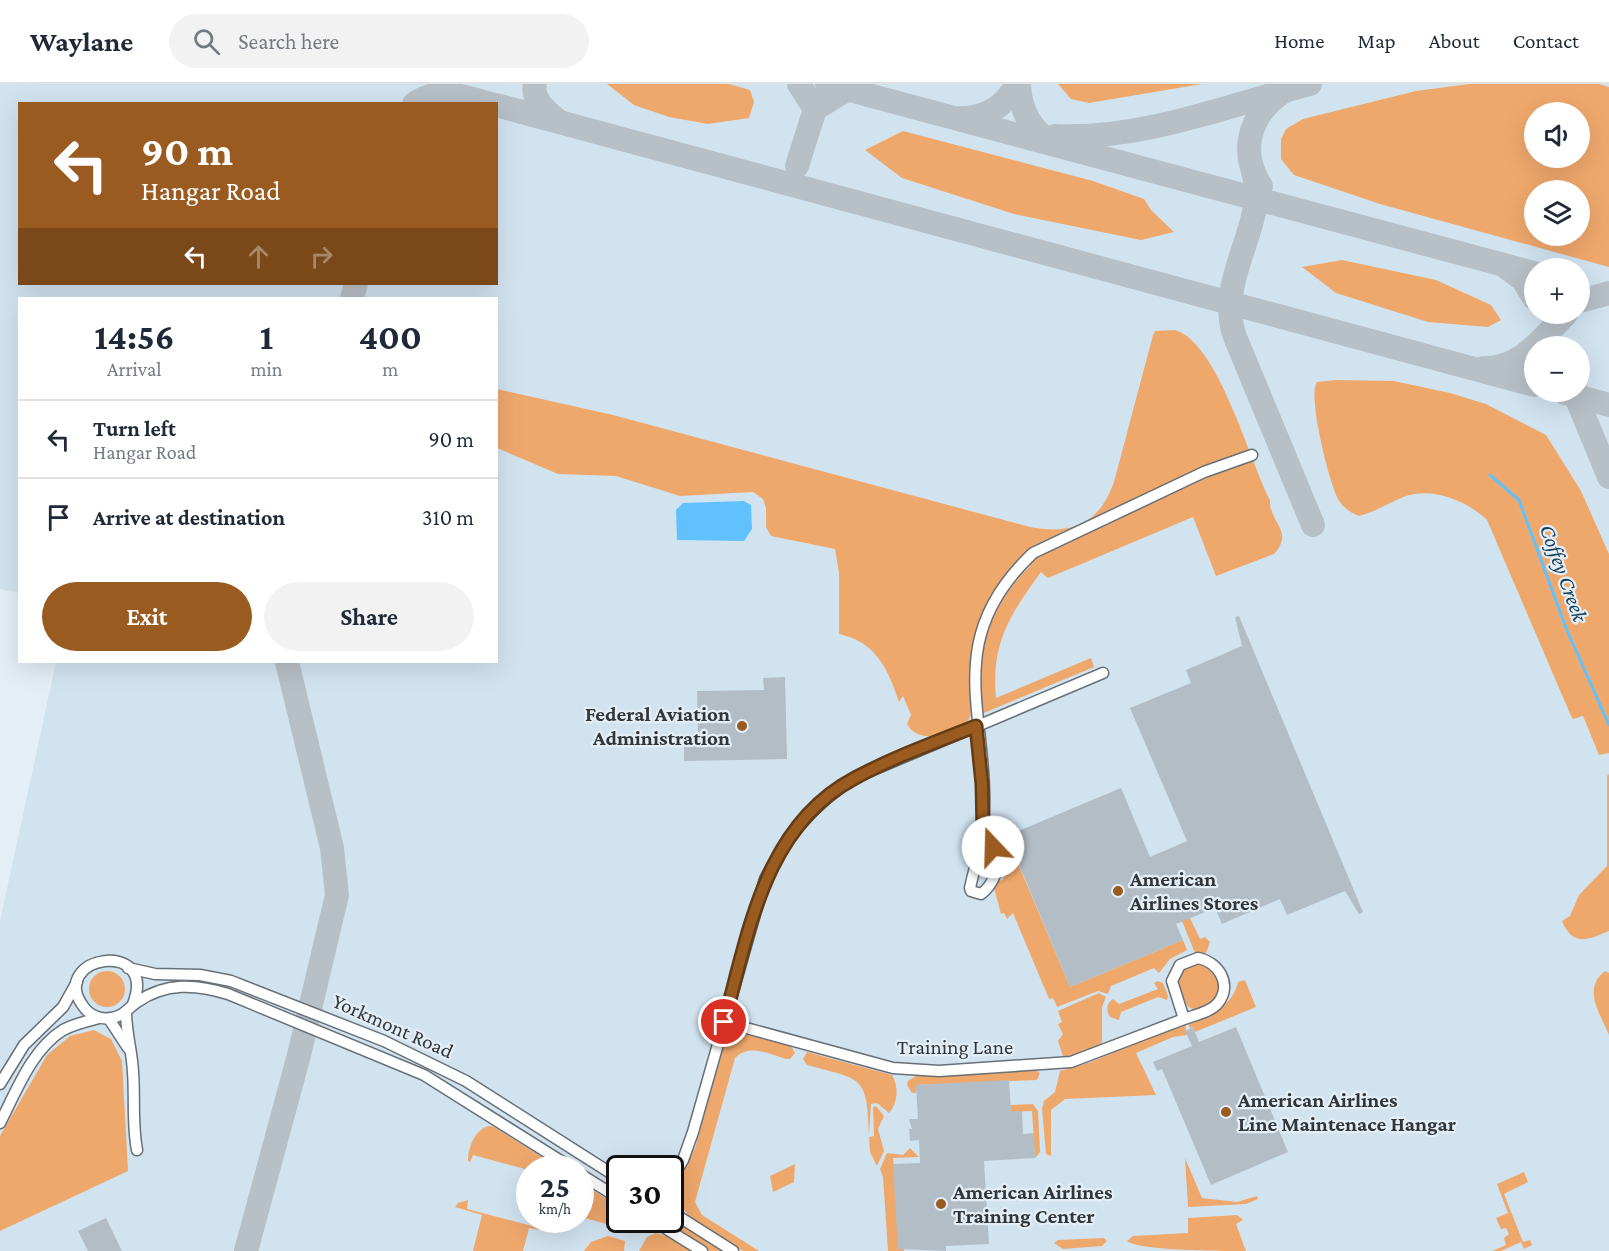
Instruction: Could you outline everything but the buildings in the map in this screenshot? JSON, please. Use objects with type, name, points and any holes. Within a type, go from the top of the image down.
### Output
[{"type":"street","points":[[983,830],[970,888],[971,891],[981,894],[993,883],[997,861],[995,851],[984,838],[983,830],[974,668],[979,635],[994,601],[1019,567],[1034,553],[1204,472],[1251,455]]},
{"type":"street","points":[[684,1157],[765,879],[797,826],[819,804],[854,778],[1103,673]]},
{"type":"street","name":"Training Lane","points":[[724,1022],[872,1064],[901,1069],[939,1071],[1071,1062],[1184,1019],[1212,1008],[1222,996],[1223,979],[1220,971],[1206,959],[1188,959],[1174,973],[1173,990],[1184,1019]]},
{"type":"street","name":"Yorkmont Road","points":[[0,1084],[24,1045],[63,1007],[79,979],[91,964],[100,960],[120,962],[128,968],[156,974],[200,975],[231,981],[384,1041],[428,1060],[466,1081],[606,1170]]},
{"type":"street","points":[[128,968],[137,986],[130,1008],[128,1048],[134,1071],[134,1133],[137,1150]]},
{"type":"street","points":[[79,979],[77,989],[83,1007],[104,1018],[128,1048]]},
{"type":"street","name":"Yorkmont Road","points":[[0,1123],[26,1074],[50,1041],[71,1026],[104,1018],[130,1008],[161,989],[186,986],[205,988],[239,998],[424,1075],[551,1155]]},
{"type":"street","points":[[684,1220],[733,1251]]},
{"type":"street","points":[[673,1233],[702,1251]]},
{"type":"shaded area","points":[[0,84],[1609,84],[1609,1251],[0,1251],[0,921],[56,663],[498,663],[498,297],[18,297],[18,593],[0,589]]},
{"type":"shaded area","points":[[607,84],[729,84],[750,90],[754,102],[749,118],[708,124],[669,117],[634,105]]},
{"type":"shaded area","points":[[1058,84],[1202,84],[1089,103],[1071,99]]},
{"type":"shaded area","points":[[1469,84],[1599,84],[1609,87],[1609,267],[1590,262],[1590,258],[1576,258],[1533,246],[1590,246],[1590,180],[1524,180],[1524,244],[1380,204],[1294,175],[1281,159],[1281,139],[1286,129],[1303,119],[1416,91]]},
{"type":"shaded area","points":[[903,131],[1093,181],[1144,199],[1151,210],[1174,232],[1141,240],[1014,214],[902,178],[865,150]]},
{"type":"shaded area","points":[[1342,260],[1436,280],[1491,305],[1501,320],[1488,327],[1428,322],[1336,293],[1302,267]]},
{"type":"shaded area","points":[[1175,330],[1191,339],[1219,379],[1270,500],[1273,515],[1282,533],[1280,546],[1274,554],[1216,576],[1193,517],[1048,578],[1041,572],[1020,602],[1005,630],[997,661],[996,698],[1091,658],[1094,667],[984,713],[980,697],[980,668],[986,636],[999,606],[1031,565],[1021,557],[996,591],[977,629],[972,657],[970,718],[948,733],[938,735],[920,735],[913,731],[907,724],[911,715],[903,696],[899,702],[879,659],[862,643],[839,634],[839,573],[835,549],[771,536],[766,527],[766,508],[763,499],[753,492],[680,496],[616,476],[558,474],[498,448],[498,389],[613,415],[1030,527],[1059,529],[1071,527],[1092,517],[1108,496],[1114,482],[1155,331]]},
{"type":"shaded area","points":[[1394,381],[1450,393],[1486,404],[1546,435],[1581,491],[1609,554],[1609,753],[1599,755],[1583,716],[1573,719],[1571,716],[1487,520],[1460,502],[1428,493],[1406,496],[1359,516],[1340,502],[1334,490],[1325,458],[1315,403],[1317,382]]},
{"type":"shaded area","points":[[1609,774],[1609,931],[1588,939],[1576,938],[1566,929],[1562,921],[1570,916],[1579,895],[1607,866],[1607,776]]},
{"type":"shaded area","points":[[1011,847],[1070,987],[1183,940],[1187,950],[1170,959],[1159,973],[1154,968],[1111,986],[1108,994],[1098,991],[1057,1007],[1053,998],[1049,999],[1013,913],[1007,919],[1004,913],[1001,914],[994,888],[998,881],[1003,880],[1005,869],[1012,867]]},
{"type":"shaded area","points":[[1190,918],[1200,939],[1205,937],[1210,942],[1206,953],[1195,953],[1182,921]]},
{"type":"shaded area","points":[[1198,962],[1215,971],[1220,986],[1214,1001],[1197,1011],[1186,1003],[1177,982],[1184,967]]},
{"type":"shaded area","points":[[107,971],[120,976],[125,989],[120,1002],[107,1007],[94,1002],[89,989],[94,976]]},
{"type":"shaded area","points":[[1605,971],[1609,973],[1609,1035],[1595,1002],[1594,993],[1598,978]]},
{"type":"shaded area","points":[[1245,980],[1256,1007],[1195,1032],[1193,1027],[1190,1028],[1187,1022],[1204,1016],[1225,1004],[1231,998],[1238,982]]},
{"type":"shaded area","points":[[1158,981],[1163,983],[1168,996],[1167,1000],[1158,997],[1121,1012],[1119,1020],[1110,1017],[1107,1007],[1113,999],[1119,1004],[1158,989],[1154,983]]},
{"type":"shaded area","points":[[1099,993],[1106,997],[1102,1007],[1102,1042],[1084,1053],[1063,1056],[1058,1041],[1063,1034],[1058,1024],[1062,1022],[1058,1011]]},
{"type":"shaded area","points":[[1185,1023],[1187,1035],[1173,1037],[1136,1053],[1156,1095],[1065,1099],[1051,1110],[1051,1156],[1046,1154],[1042,1108],[1044,1101],[1055,1092],[1060,1071],[1091,1062]]},
{"type":"shaded area","points":[[94,1030],[111,1039],[122,1061],[128,1171],[0,1231],[0,1136],[47,1055],[70,1036]]},
{"type":"shaded area","points":[[736,1032],[791,1046],[795,1053],[790,1059],[786,1059],[753,1050],[746,1051],[735,1058],[695,1202],[702,1215],[759,1251],[743,1251],[691,1218],[684,1210],[684,1170],[695,1148],[725,1042]]},
{"type":"shaded area","points":[[807,1052],[892,1075],[896,1099],[889,1113],[877,1103],[871,1104],[869,1134],[866,1100],[858,1083],[840,1074],[807,1065],[803,1059]]},
{"type":"shaded area","points":[[1036,1070],[1040,1073],[1037,1080],[916,1085],[916,1093],[912,1093],[907,1085],[908,1081],[916,1076]]},
{"type":"shaded area","points":[[1033,1104],[1038,1111],[1040,1152],[1035,1158],[1032,1111],[1011,1112],[1010,1105]]},
{"type":"shaded area","points":[[876,1106],[884,1116],[878,1129],[884,1151],[877,1166],[870,1152],[869,1137],[874,1136],[873,1107]]},
{"type":"shaded area","points":[[494,1127],[538,1155],[516,1155],[516,1167],[473,1155],[470,1162],[468,1161],[473,1139],[480,1130]]},
{"type":"shaded area","points":[[910,1148],[919,1157],[893,1158],[904,1251],[888,1251],[883,1177],[880,1169],[887,1153],[903,1155]]},
{"type":"shaded area","points":[[1185,1158],[1202,1198],[1237,1202],[1257,1196],[1258,1199],[1246,1204],[1188,1207]]},
{"type":"shaded area","points":[[795,1164],[794,1182],[773,1192],[770,1176]]},
{"type":"shaded area","points":[[1524,1172],[1528,1182],[1504,1194],[1523,1242],[1530,1240],[1532,1245],[1524,1249],[1521,1242],[1501,1251],[1492,1251],[1506,1245],[1504,1238],[1509,1234],[1506,1228],[1501,1229],[1496,1218],[1508,1213],[1497,1184]]},
{"type":"shaded area","points":[[594,1191],[606,1199],[606,1224],[594,1221]]},
{"type":"shaded area","points":[[468,1200],[467,1209],[516,1222],[516,1233],[528,1233],[523,1251],[473,1251],[482,1215],[455,1207],[458,1203]]},
{"type":"shaded area","points":[[1237,1215],[1243,1220],[1236,1224],[1246,1251],[1164,1249],[1127,1241],[1133,1236],[1188,1233],[1188,1218]]},
{"type":"shaded area","points":[[684,1226],[724,1251],[710,1251],[683,1233]]},
{"type":"shaded area","points":[[656,1233],[666,1236],[690,1251],[639,1251],[647,1237]]},
{"type":"shaded area","points":[[608,1236],[625,1241],[624,1251],[584,1251],[591,1242]]},
{"type":"shaded area","points":[[1104,1238],[1107,1241],[1102,1246],[1063,1249],[1054,1243],[1058,1240]]},
{"type":"water","points":[[744,501],[751,505],[752,529],[744,541],[677,540],[676,510],[683,503]]},
{"type":"waterway","name":"Coffey Creek","points":[[1490,475],[1519,500],[1566,628],[1609,725]]},
{"type":"taxiway","points":[[535,84],[534,90],[538,100],[545,110],[558,121]]},
{"type":"taxiway","points":[[799,84],[815,109]]},
{"type":"taxiway","points":[[827,84],[1524,270]]},
{"type":"taxiway","points":[[961,118],[978,116],[994,109],[1007,98],[1017,84]]},
{"type":"taxiway","points":[[1019,84],[1021,101],[1027,117],[1037,131],[1051,142]]},
{"type":"taxiway","points":[[1055,136],[1088,136],[1152,127],[1310,84]]},
{"type":"taxiway","points":[[797,166],[815,109],[848,89]]},
{"type":"taxiway","points":[[418,102],[432,95],[442,94],[484,102]]},
{"type":"taxiway","points":[[1261,186],[1250,161],[1251,136],[1261,113],[1280,94]]},
{"type":"taxiway","points":[[498,106],[1524,382]]},
{"type":"taxiway","points":[[1253,172],[1256,191],[1254,210],[1236,272],[1231,294],[1230,315],[1235,337],[1313,525]]},
{"type":"taxiway","points":[[1507,268],[1524,282]]},
{"type":"taxiway","points":[[352,297],[356,285]]},
{"type":"taxiway","points":[[1590,298],[1609,293]]},
{"type":"taxiway","points":[[1484,368],[1497,367],[1520,358],[1556,324]]},
{"type":"taxiway","points":[[1590,400],[1609,405]]},
{"type":"taxiway","points":[[1578,402],[1609,477]]},
{"type":"taxiway","points":[[246,1251],[299,1055],[337,895],[332,848],[287,663]]},
{"type":"place","name":"Federal Aviation Administration","points":[[742,726]]},
{"type":"place","name":"American Airlines Stores","points":[[1118,891]]},
{"type":"place","name":"American Airlines Line Maintenace Hangar","points":[[1226,1112]]},
{"type":"place","name":"American Airlines Training Center","points":[[941,1204]]},
{"type":"route","points":[[724,1022],[754,912],[765,879],[778,853],[797,826],[813,809],[854,778],[976,726],[979,738],[984,838],[993,847]]}]
